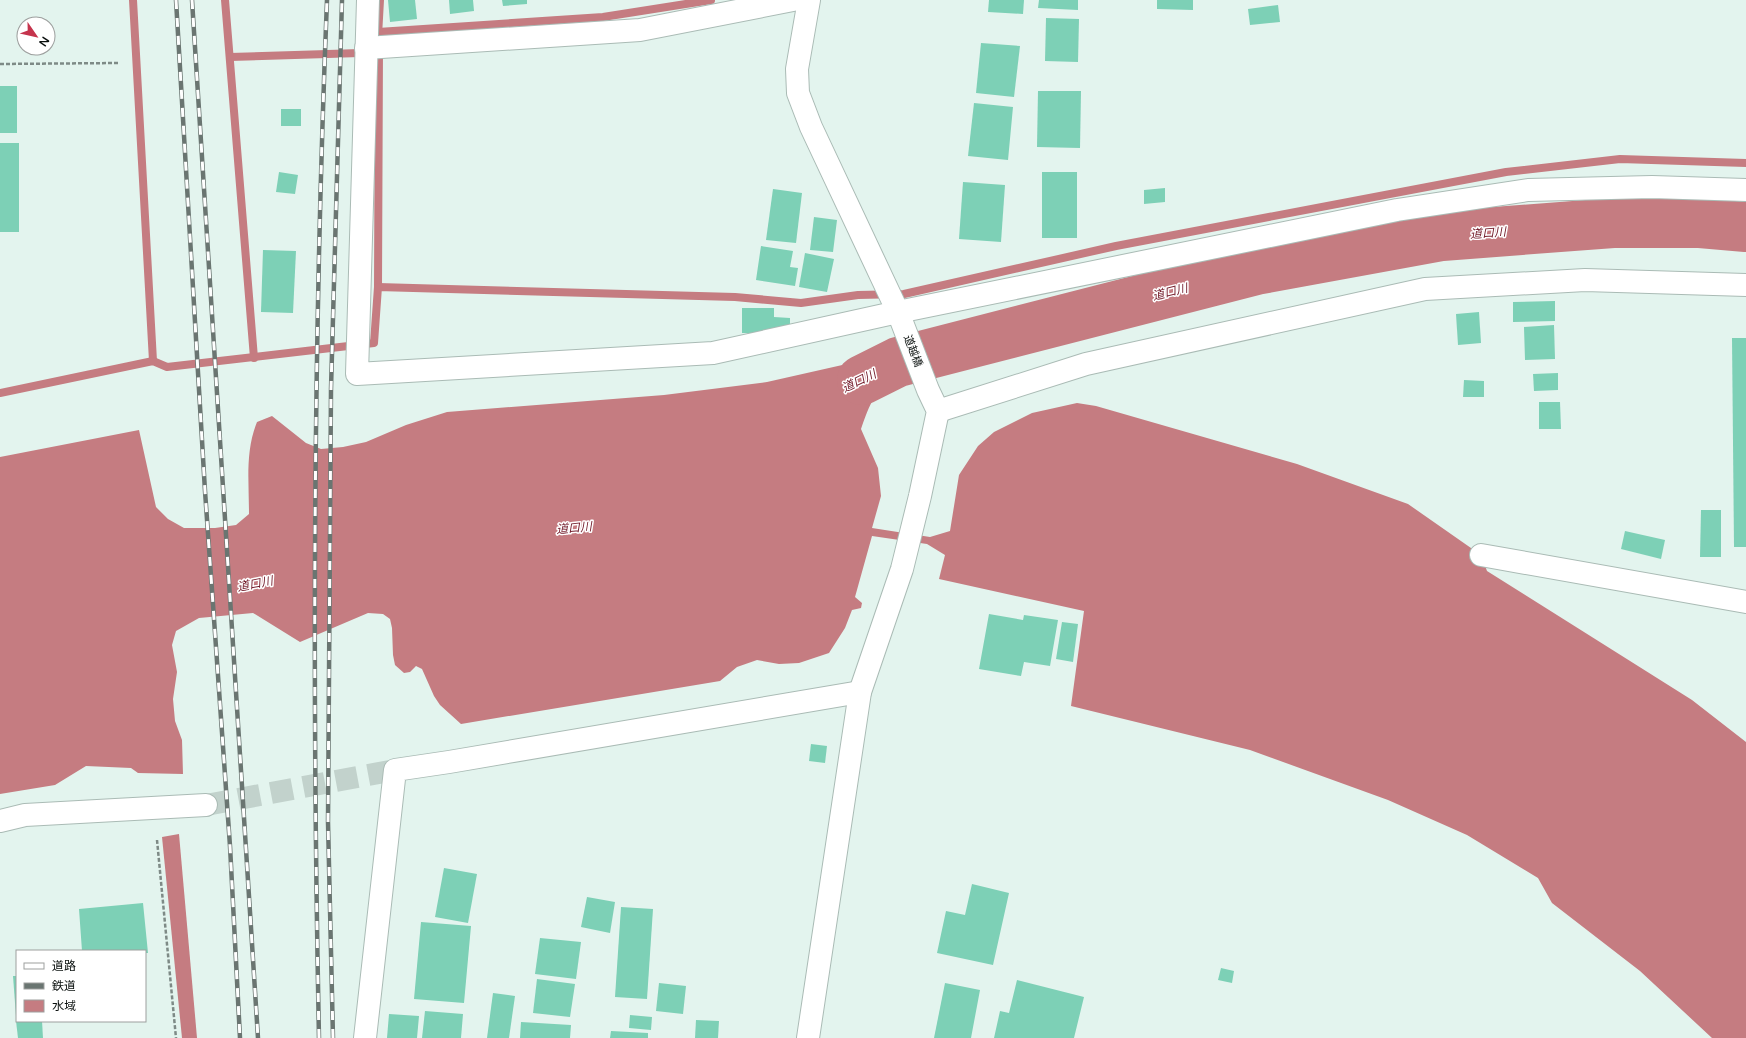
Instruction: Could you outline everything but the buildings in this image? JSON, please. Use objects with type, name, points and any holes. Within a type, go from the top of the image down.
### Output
[{"type":"street","points":[[368,0],[374,47],[358,374],[713,353],[892,300],[1397,210],[1528,190],[1652,187],[1746,190]]},
{"type":"street","points":[[374,47],[640,30],[793,0]]},
{"type":"street","name":"道越橋","points":[[809,0],[797,69],[798,93],[811,127],[892,300],[938,411]]},
{"type":"street","points":[[808,1038],[860,692],[902,569],[920,496],[938,411],[1086,364],[1425,289],[1585,280],[1746,285]]},
{"type":"street","points":[[1481,555],[1746,602]]},
{"type":"street","points":[[365,1038],[395,770],[860,692]]},
{"type":"street","points":[[0,820],[25,815],[206,805]]},
{"type":"path","points":[[0,64],[120,63]]},
{"type":"path","points":[[157,840],[176,1038]]},
{"type":"water","points":[[894,342],[911,375],[890,384],[877,394],[869,408],[861,429],[878,468],[881,496],[872,528],[930,537],[950,531],[959,475],[978,446],[994,432],[1032,413],[1077,403],[1096,406],[1297,464],[1408,504],[1481,555],[1487,571],[1692,700],[1746,742],[1746,1038],[1712,1038],[1640,971],[1552,903],[1538,878],[1467,835],[1388,800],[1250,750],[1071,706],[1084,611],[939,579],[945,555],[927,544],[872,536],[855,597],[862,603],[861,608],[852,610],[845,628],[829,653],[799,663],[779,664],[757,660],[737,667],[720,681],[461,724],[440,705],[434,696],[422,669],[416,666],[410,672],[404,673],[395,665],[390,619],[383,614],[368,613],[300,642],[253,613],[199,618],[176,631],[172,645],[177,672],[173,699],[175,721],[182,740],[183,774],[138,773],[131,768],[86,766],[55,785],[0,794],[0,457],[139,430],[156,507],[168,519],[184,528],[215,528],[236,525],[249,514],[248,467],[253,433],[257,422],[272,416],[306,443],[321,449],[343,447],[366,442],[406,425],[447,412],[664,395],[767,382],[860,361],[882,345]]},
{"type":"water","points":[[179,834],[197,1038],[182,1038],[162,837]]},
{"type":"waterway","points":[[133,0],[153,361]]},
{"type":"waterway","points":[[225,0],[254,358]]},
{"type":"waterway","points":[[378,36],[380,0]]},
{"type":"waterway","points":[[378,32],[603,17],[711,0]]},
{"type":"waterway","points":[[378,287],[379,48]]},
{"type":"waterway","points":[[230,57],[360,53]]},
{"type":"waterway","points":[[0,393],[153,361],[167,367],[374,343],[378,287],[735,297],[801,303],[858,295],[904,294],[1116,246],[1506,172],[1620,159],[1746,163]]},
{"type":"waterway","name":"道口川","points":[[862,380],[898,362],[1256,270],[1442,236],[1613,223],[1700,223],[1746,227]]},
{"type":"tunnel","points":[[206,805],[395,770]]},
{"type":"railway","points":[[176,0],[205,491],[230,846],[240,1038]]},
{"type":"railway","points":[[192,0],[258,1038]]},
{"type":"railway","points":[[319,1038],[315,778],[316,389],[322,130],[327,0]]},
{"type":"railway","points":[[333,1038],[328,822],[331,389],[342,0]]}]
